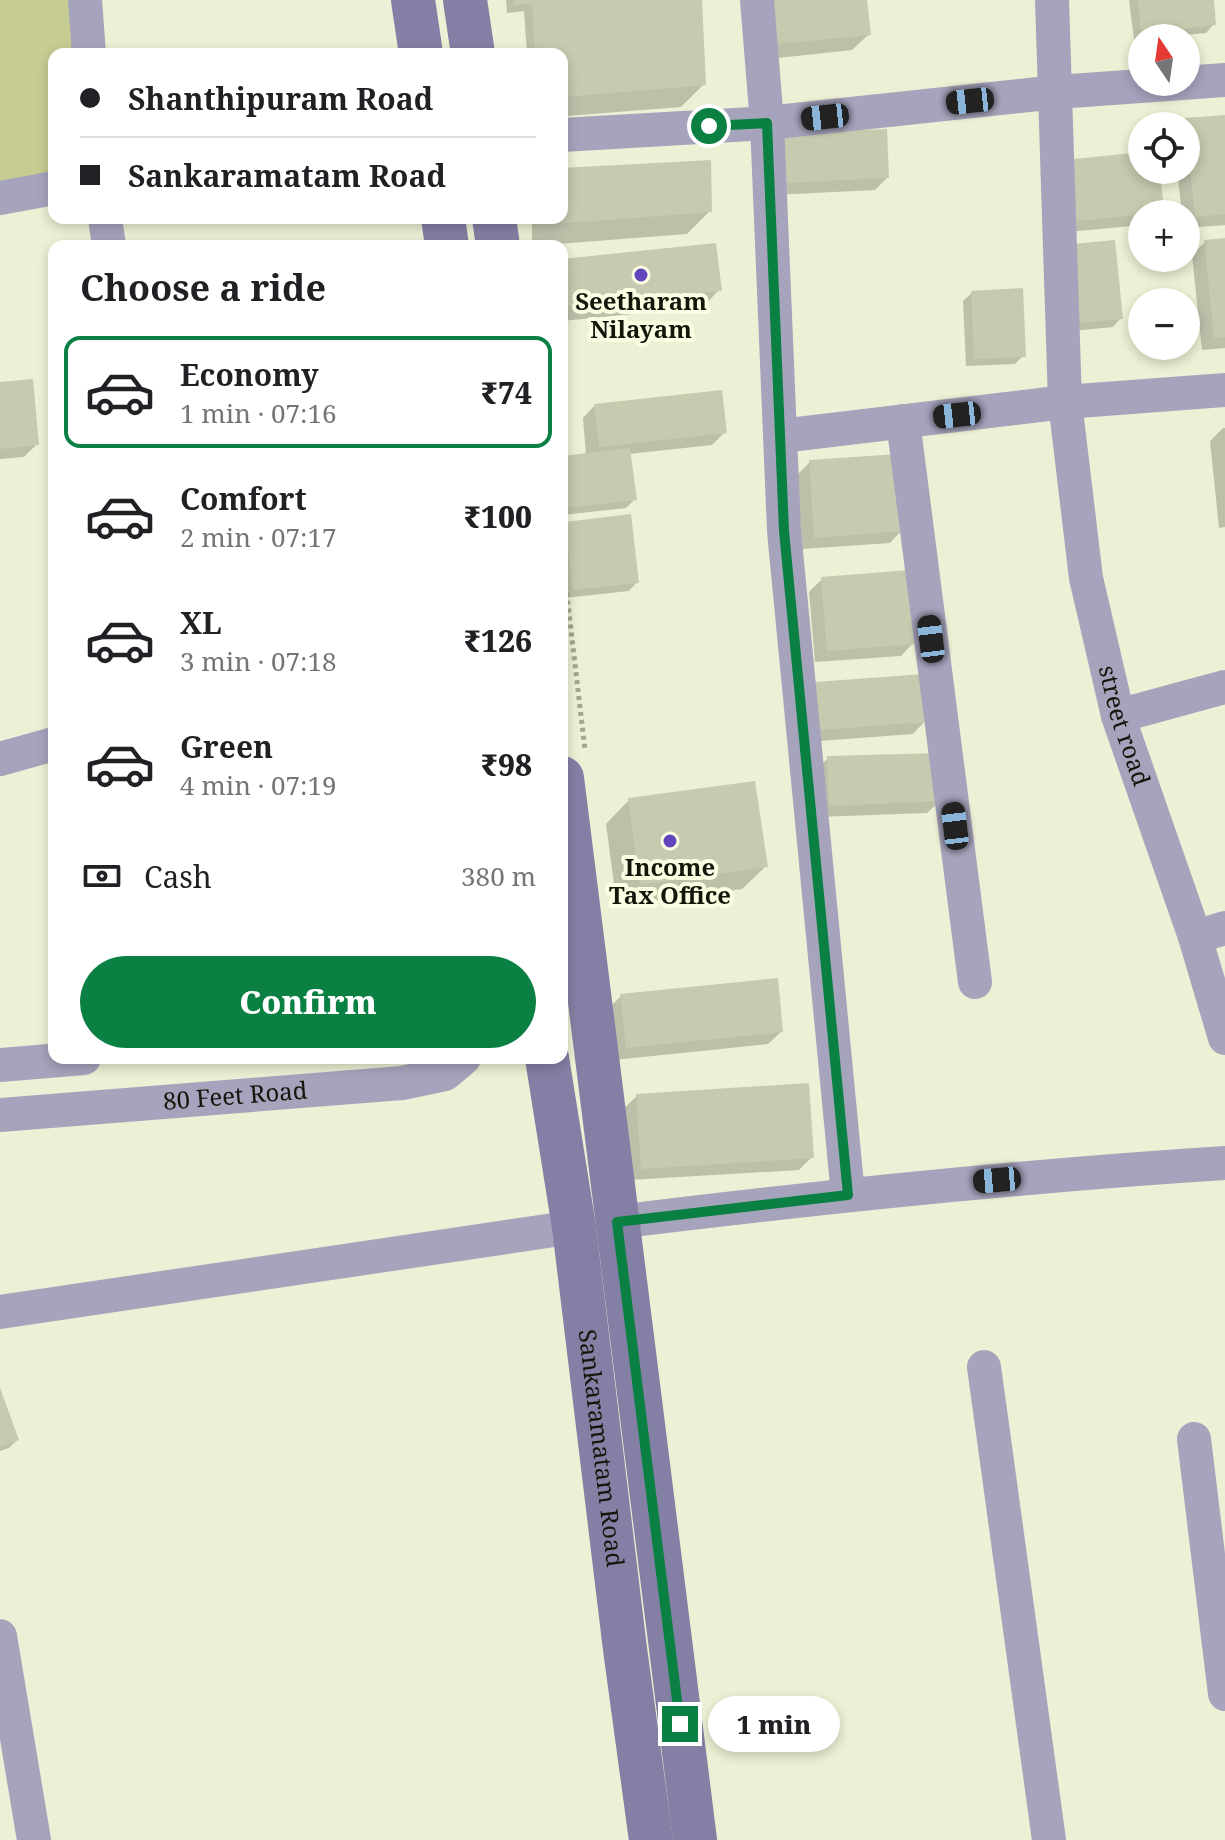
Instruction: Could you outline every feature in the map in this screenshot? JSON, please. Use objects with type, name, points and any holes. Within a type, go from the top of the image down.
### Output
[{"type":"main road","points":[[413,0],[420,48]]},
{"type":"main road","points":[[465,0],[472,48]]},
{"type":"main road","name":"Sankaramatam Road","points":[[568,874],[577,1017],[617,1222],[695,1840]]},
{"type":"main road","name":"Sankaramatam Road","points":[[548,1064],[574,1227],[651,1840]]},
{"type":"street","points":[[85,0],[89,48]]},
{"type":"street","points":[[757,0],[767,123],[784,531],[848,1195]]},
{"type":"street","name":"street road","points":[[1052,0],[1065,402],[1086,578],[1118,716],[1210,932],[1225,1038]]},
{"type":"street","points":[[568,135],[767,123],[1057,92],[1225,80]]},
{"type":"street","points":[[0,198],[48,189]]},
{"type":"street","points":[[781,436],[1065,402],[1225,390]]},
{"type":"street","points":[[903,421],[975,982]]},
{"type":"street","points":[[1118,716],[1225,687]]},
{"type":"street","points":[[0,759],[48,746]]},
{"type":"street","points":[[0,1065],[48,1061]]},
{"type":"street","name":"80 Feet Road","points":[[0,1115],[402,1083],[445,1074],[457,1064]]},
{"type":"street","points":[[617,1222],[848,1195],[1087,1172],[1225,1163]]},
{"type":"street","points":[[0,1312],[574,1227]]},
{"type":"street","points":[[984,1367],[1049,1840]]},
{"type":"street","points":[[1194,1439],[1218,1578],[1225,1694]]},
{"type":"street","points":[[0,1636],[34,1840]]},
{"type":"green space","points":[[0,0],[85,0],[89,48],[48,48],[48,189],[0,198]]},
{"type":"building","points":[[514,0],[702,0],[706,85],[568,96],[568,48],[535,48],[532,4],[514,5]]},
{"type":"building","points":[[762,0],[867,0],[871,35],[767,45]]},
{"type":"building","points":[[1138,0],[1214,0],[1216,25],[1140,24]]},
{"type":"building","points":[[1225,115],[1225,214],[1200,216],[1200,200],[1193,200],[1192,184],[1200,184],[1200,117]]},
{"type":"building","points":[[887,129],[889,178],[784,183],[781,133]]},
{"type":"building","points":[[1128,153],[1128,184],[1161,184],[1163,200],[1128,200],[1128,216],[1070,222],[1065,160]]},
{"type":"building","points":[[711,160],[712,212],[568,223],[568,168]]},
{"type":"building","points":[[1225,238],[1225,337],[1214,338],[1204,240]]},
{"type":"building","points":[[1115,240],[1123,319],[1080,323],[1072,244]]},
{"type":"building","name":"Seetharam Nilayam","points":[[716,243],[722,291],[568,306],[568,258]]},
{"type":"building","points":[[1023,288],[1026,357],[974,359],[971,291]]},
{"type":"building","points":[[33,379],[39,445],[0,449],[0,382]]},
{"type":"building","points":[[722,390],[727,433],[599,447],[594,404]]},
{"type":"building","points":[[630,448],[637,500],[568,507],[568,455]]},
{"type":"building","points":[[898,454],[904,531],[814,538],[809,460]]},
{"type":"building","points":[[631,514],[639,583],[573,590],[568,522]]},
{"type":"building","points":[[910,570],[915,644],[827,651],[821,577]]},
{"type":"building","points":[[924,674],[927,722],[818,730],[815,682]]},
{"type":"building","points":[[940,753],[942,801],[829,806],[827,756]]},
{"type":"building","points":[[755,781],[768,867],[640,885],[628,798]]},
{"type":"building","points":[[778,978],[783,1032],[626,1048],[620,994]]},
{"type":"building","points":[[809,1083],[814,1158],[641,1169],[636,1094]]},
{"type":"building","points":[[0,1388],[19,1440],[0,1447]]},
{"type":"place","name":"Seetharam Nilayam","points":[[641,275]]},
{"type":"place","name":"Income Tax Office","points":[[670,841]]},
{"type":"route","points":[[680,1724],[617,1222],[848,1195],[784,531],[767,123],[709,126]]}]
